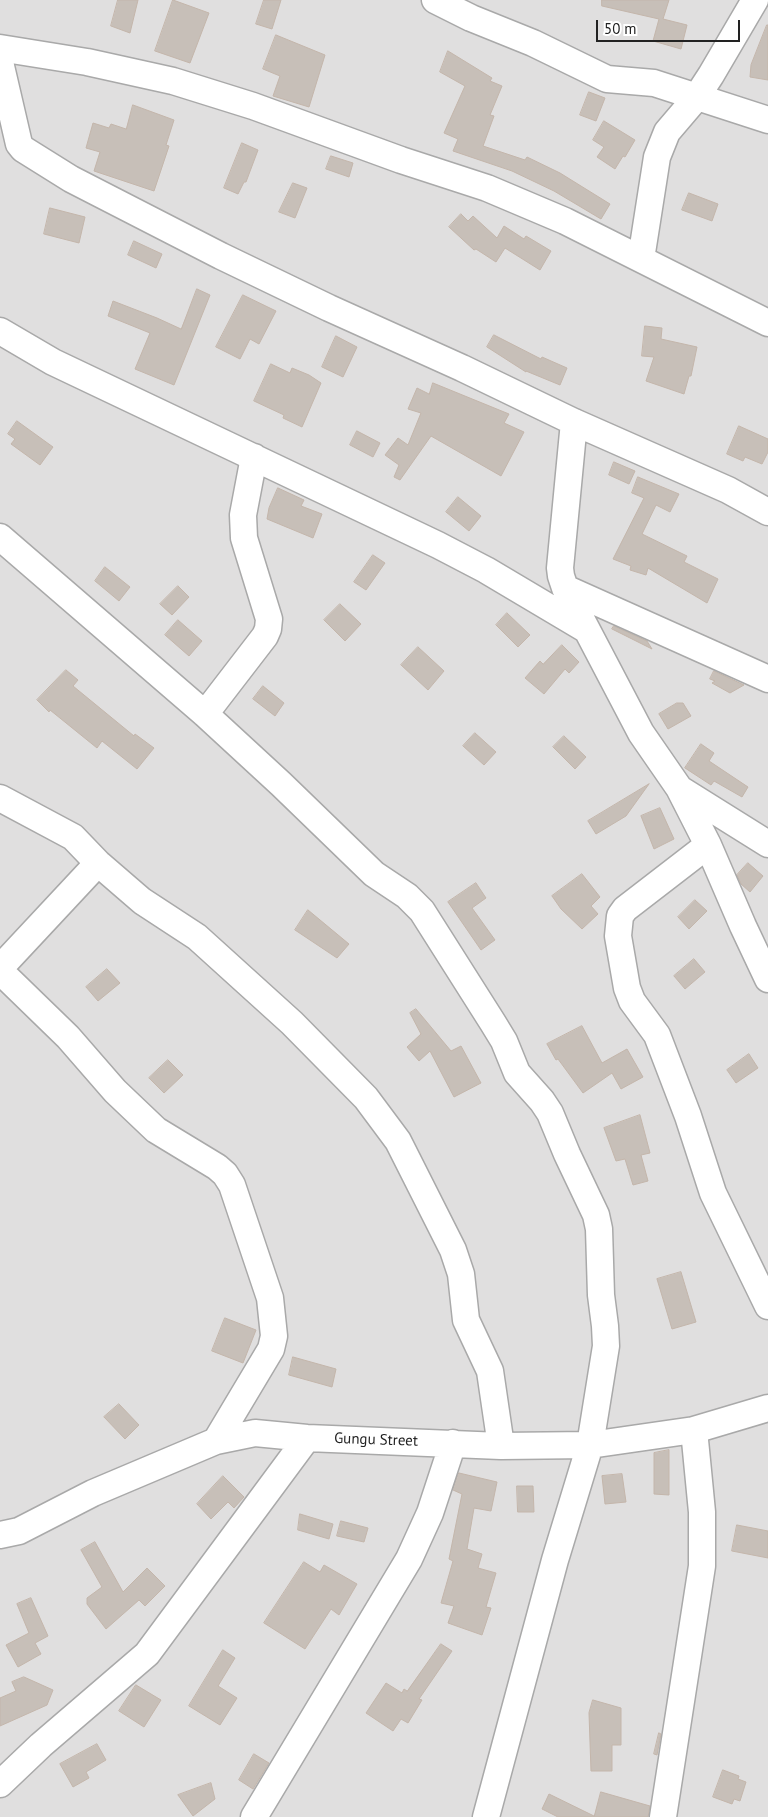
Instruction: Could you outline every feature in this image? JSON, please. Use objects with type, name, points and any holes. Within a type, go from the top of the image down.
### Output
[{"type":"street","points":[[435,0],[471,18],[533,43],[607,79],[654,83],[768,120]]},
{"type":"street","points":[[641,260],[657,157],[667,132],[696,98],[755,0]]},
{"type":"street","points":[[0,48],[87,62],[173,81],[253,106],[401,160],[487,188],[565,221],[768,323]]},
{"type":"street","points":[[0,62],[19,144],[23,149],[54,169],[221,256],[328,308],[462,368],[574,422],[728,490],[768,512]]},
{"type":"street","points":[[0,331],[53,362],[438,545],[486,570],[587,630]]},
{"type":"street","points":[[574,422],[560,568],[565,588],[641,733],[679,788],[708,845],[768,979]]},
{"type":"street","points":[[205,714],[260,642],[268,628],[269,619],[244,538],[243,515],[254,457]]},
{"type":"street","points":[[0,537],[205,714],[374,874],[407,896],[422,911],[504,1041],[517,1074],[542,1101],[550,1113],[596,1215],[599,1229],[601,1295],[606,1346],[590,1445],[555,1560],[486,1817]]},
{"type":"street","points":[[565,588],[768,679]]},
{"type":"street","points":[[679,788],[768,844]]},
{"type":"street","points":[[0,798],[73,837],[98,863],[142,901],[196,937],[292,1023],[366,1098],[398,1141],[453,1250],[461,1274],[466,1320],[490,1371],[501,1446]]},
{"type":"street","points":[[708,845],[625,910],[620,916],[618,936],[627,988],[632,1001],[657,1035],[688,1116],[713,1193],[768,1306]]},
{"type":"street","points":[[98,863],[0,970],[68,1037],[115,1092],[135,1111],[156,1130],[217,1167],[225,1174],[232,1185],[270,1298],[274,1336],[271,1349],[216,1441]]},
{"type":"street","name":"Gungu Street","points":[[0,1535],[19,1531],[93,1493],[216,1441],[255,1433],[307,1438],[501,1446],[590,1445],[694,1430],[768,1408]]},
{"type":"street","points":[[662,1817],[702,1566],[702,1512],[694,1430]]},
{"type":"street","points":[[0,1784],[41,1744],[147,1654],[307,1438]]},
{"type":"street","points":[[254,1817],[409,1559],[430,1513],[453,1443]]},
{"type":"shaded area","points":[[0,0],[768,0],[768,1817],[0,1817]]},
{"type":"building","points":[[118,0],[138,0],[130,33],[111,26]]},
{"type":"building","points":[[173,0],[209,13],[190,63],[155,51]]},
{"type":"building","points":[[264,0],[281,0],[272,29],[256,24]]},
{"type":"building","points":[[602,0],[669,0],[663,19],[687,25],[681,49],[653,41],[659,19],[602,6]]},
{"type":"building","points":[[767,25],[768,80],[750,77],[751,65]]},
{"type":"building","points":[[276,35],[325,55],[309,107],[273,96],[280,76],[263,69]]},
{"type":"building","points":[[448,51],[492,78],[490,81],[502,86],[490,115],[494,116],[483,146],[525,160],[527,157],[560,173],[610,204],[601,219],[554,191],[512,171],[453,151],[458,139],[444,133],[465,86],[440,72]]},
{"type":"building","points":[[589,92],[605,98],[596,121],[580,115]]},
{"type":"building","points":[[133,105],[174,120],[166,145],[169,146],[154,191],[94,171],[100,152],[86,148],[93,123],[109,128],[111,124],[126,129]]},
{"type":"building","points":[[604,121],[635,140],[615,169],[597,157],[604,147],[593,140]]},
{"type":"building","points":[[242,143],[258,150],[246,182],[244,182],[238,194],[224,188]]},
{"type":"building","points":[[331,156],[353,163],[349,177],[326,169]]},
{"type":"building","points":[[293,183],[307,188],[295,218],[279,212]]},
{"type":"building","points":[[689,193],[718,204],[712,221],[682,210]]},
{"type":"building","points":[[50,208],[85,217],[79,243],[44,234]]},
{"type":"building","points":[[461,214],[468,221],[473,216],[497,238],[504,226],[524,239],[526,236],[551,251],[540,270],[505,248],[496,262],[476,249],[474,250],[449,227]]},
{"type":"building","points":[[134,241],[162,254],[156,268],[128,255]]},
{"type":"building","points":[[197,289],[210,295],[174,385],[135,369],[150,333],[108,316],[113,301],[181,329]]},
{"type":"building","points":[[243,295],[276,311],[259,344],[250,339],[240,359],[216,347]]},
{"type":"building","points":[[645,326],[662,328],[661,339],[697,347],[691,376],[689,376],[684,394],[646,381],[654,357],[642,356]]},
{"type":"building","points":[[494,335],[541,359],[542,357],[567,368],[560,385],[526,372],[487,347]]},
{"type":"building","points":[[336,336],[357,347],[343,377],[322,367]]},
{"type":"building","points":[[271,364],[290,373],[292,368],[309,375],[321,383],[302,427],[283,418],[284,415],[254,401]]},
{"type":"building","points":[[433,383],[509,414],[504,423],[524,432],[501,476],[431,436],[400,480],[394,477],[399,465],[385,455],[398,438],[408,445],[421,413],[408,409],[417,388],[429,394]]},
{"type":"building","points":[[17,421],[53,447],[40,465],[11,444],[15,439],[8,434]]},
{"type":"building","points":[[739,426],[768,439],[768,452],[762,464],[745,457],[743,461],[727,454]]},
{"type":"building","points":[[357,431],[380,443],[373,457],[350,445]]},
{"type":"building","points":[[614,462],[635,471],[629,484],[609,475]]},
{"type":"building","points":[[638,477],[679,494],[670,512],[656,505],[642,534],[687,556],[684,562],[718,579],[707,603],[648,568],[646,575],[630,570],[631,566],[613,559],[644,498],[632,493]]},
{"type":"building","points":[[278,488],[304,500],[301,506],[322,514],[313,538],[267,519],[269,508]]},
{"type":"building","points":[[458,497],[481,516],[469,531],[446,512]]},
{"type":"building","points":[[373,555],[385,563],[366,590],[354,582]]},
{"type":"building","points":[[105,567],[130,587],[119,601],[95,581]]},
{"type":"building","points":[[178,586],[189,597],[172,615],[160,604]]},
{"type":"building","points":[[340,604],[361,624],[345,641],[324,620]]},
{"type":"building","points":[[507,613],[530,635],[518,647],[496,625]]},
{"type":"building","points":[[178,620],[202,641],[189,656],[165,635]]},
{"type":"building","points":[[614,626],[647,641],[652,649],[612,629]]},
{"type":"building","points":[[562,645],[579,662],[569,673],[565,669],[544,694],[525,678],[540,661],[543,664]]},
{"type":"building","points":[[418,647],[444,671],[428,690],[401,665]]},
{"type":"building","points":[[66,670],[78,680],[73,686],[134,736],[135,734],[154,748],[137,769],[102,741],[97,748],[50,710],[49,712],[37,700]]},
{"type":"building","points":[[714,671],[744,685],[730,693],[712,683],[715,681],[710,679]]},
{"type":"building","points":[[263,686],[284,703],[275,716],[253,699]]},
{"type":"building","points":[[677,703],[683,703],[691,716],[668,729],[659,714]]},
{"type":"building","points":[[475,733],[496,752],[484,765],[463,746]]},
{"type":"building","points":[[564,736],[586,757],[575,769],[553,747]]},
{"type":"building","points":[[701,744],[714,753],[709,761],[748,787],[742,797],[714,781],[711,785],[685,768]]},
{"type":"building","points":[[649,784],[626,816],[596,834],[588,821]]},
{"type":"building","points":[[660,808],[674,839],[654,849],[641,816]]},
{"type":"building","points":[[748,863],[763,876],[750,892],[741,884],[737,875]]},
{"type":"building","points":[[582,874],[600,897],[591,906],[598,914],[582,929],[561,909],[552,896]]},
{"type":"building","points":[[476,883],[486,898],[472,908],[495,940],[481,950],[448,902]]},
{"type":"building","points":[[695,900],[707,911],[689,929],[678,917]]},
{"type":"building","points":[[308,910],[349,944],[337,958],[295,930]]},
{"type":"building","points":[[694,959],[705,972],[685,989],[674,976]]},
{"type":"building","points":[[107,969],[120,983],[98,1001],[86,987]]},
{"type":"building","points":[[416,1009],[451,1051],[461,1046],[481,1083],[454,1097],[430,1051],[419,1061],[407,1047],[421,1034],[410,1013]]},
{"type":"building","points":[[582,1026],[602,1063],[627,1049],[643,1077],[621,1089],[612,1073],[583,1093],[558,1059],[556,1060],[547,1044]]},
{"type":"building","points":[[749,1054],[758,1068],[736,1083],[727,1070]]},
{"type":"building","points":[[168,1060],[183,1075],[164,1093],[149,1078]]},
{"type":"building","points":[[640,1115],[650,1153],[641,1155],[648,1181],[633,1185],[625,1159],[616,1161],[604,1128]]},
{"type":"building","points":[[681,1272],[696,1322],[672,1329],[657,1279]]},
{"type":"building","points":[[225,1318],[256,1330],[243,1363],[212,1351]]},
{"type":"building","points":[[293,1357],[336,1369],[332,1387],[289,1375]]},
{"type":"building","points":[[119,1404],[139,1425],[125,1439],[104,1417]]},
{"type":"building","points":[[669,1450],[669,1495],[654,1494],[654,1453]]},
{"type":"building","points":[[459,1473],[497,1482],[491,1511],[474,1508],[467,1549],[482,1554],[478,1568],[496,1573],[486,1607],[491,1608],[482,1635],[448,1623],[454,1606],[441,1603],[453,1561],[449,1559],[462,1494],[453,1490]]},
{"type":"building","points":[[622,1474],[626,1502],[605,1504],[602,1476]]},
{"type":"building","points":[[223,1476],[244,1497],[234,1508],[228,1502],[211,1519],[197,1504]]},
{"type":"building","points":[[517,1486],[533,1486],[534,1512],[518,1512]]},
{"type":"building","points":[[300,1514],[333,1524],[329,1539],[298,1530]]},
{"type":"building","points":[[341,1521],[368,1528],[364,1542],[337,1536]]},
{"type":"building","points":[[737,1525],[768,1531],[768,1558],[732,1551]]},
{"type":"building","points":[[95,1542],[123,1592],[147,1568],[165,1586],[145,1606],[139,1600],[106,1629],[87,1604],[87,1598],[102,1587],[81,1550]]},
{"type":"building","points":[[304,1562],[320,1572],[324,1565],[357,1584],[339,1615],[331,1609],[305,1649],[264,1623]]},
{"type":"building","points":[[31,1598],[48,1636],[35,1643],[41,1654],[18,1667],[6,1645],[29,1633],[17,1604]]},
{"type":"building","points":[[441,1644],[452,1651],[419,1699],[422,1700],[408,1723],[401,1719],[393,1731],[366,1713],[386,1683],[402,1693],[404,1689],[407,1691]]},
{"type":"building","points":[[223,1650],[235,1658],[218,1686],[237,1698],[220,1725],[189,1706]]},
{"type":"building","points":[[24,1677],[53,1690],[47,1705],[0,1726],[0,1698],[16,1691],[12,1682]]},
{"type":"building","points":[[136,1685],[161,1700],[144,1727],[119,1711]]},
{"type":"building","points":[[593,1700],[621,1708],[621,1745],[612,1745],[612,1771],[591,1771],[589,1713]]},
{"type":"building","points":[[659,1733],[661,1734],[657,1755],[654,1754]]},
{"type":"building","points":[[97,1744],[106,1760],[86,1772],[89,1778],[73,1787],[60,1764]]},
{"type":"building","points":[[254,1754],[269,1763],[253,1789],[239,1780]]},
{"type":"building","points":[[723,1770],[739,1776],[738,1779],[746,1782],[740,1801],[734,1799],[732,1804],[713,1797]]},
{"type":"building","points":[[211,1783],[215,1799],[193,1816],[178,1795]]},
{"type":"building","points":[[601,1792],[650,1806],[648,1817],[558,1817],[542,1809],[549,1794],[594,1816]]}]
